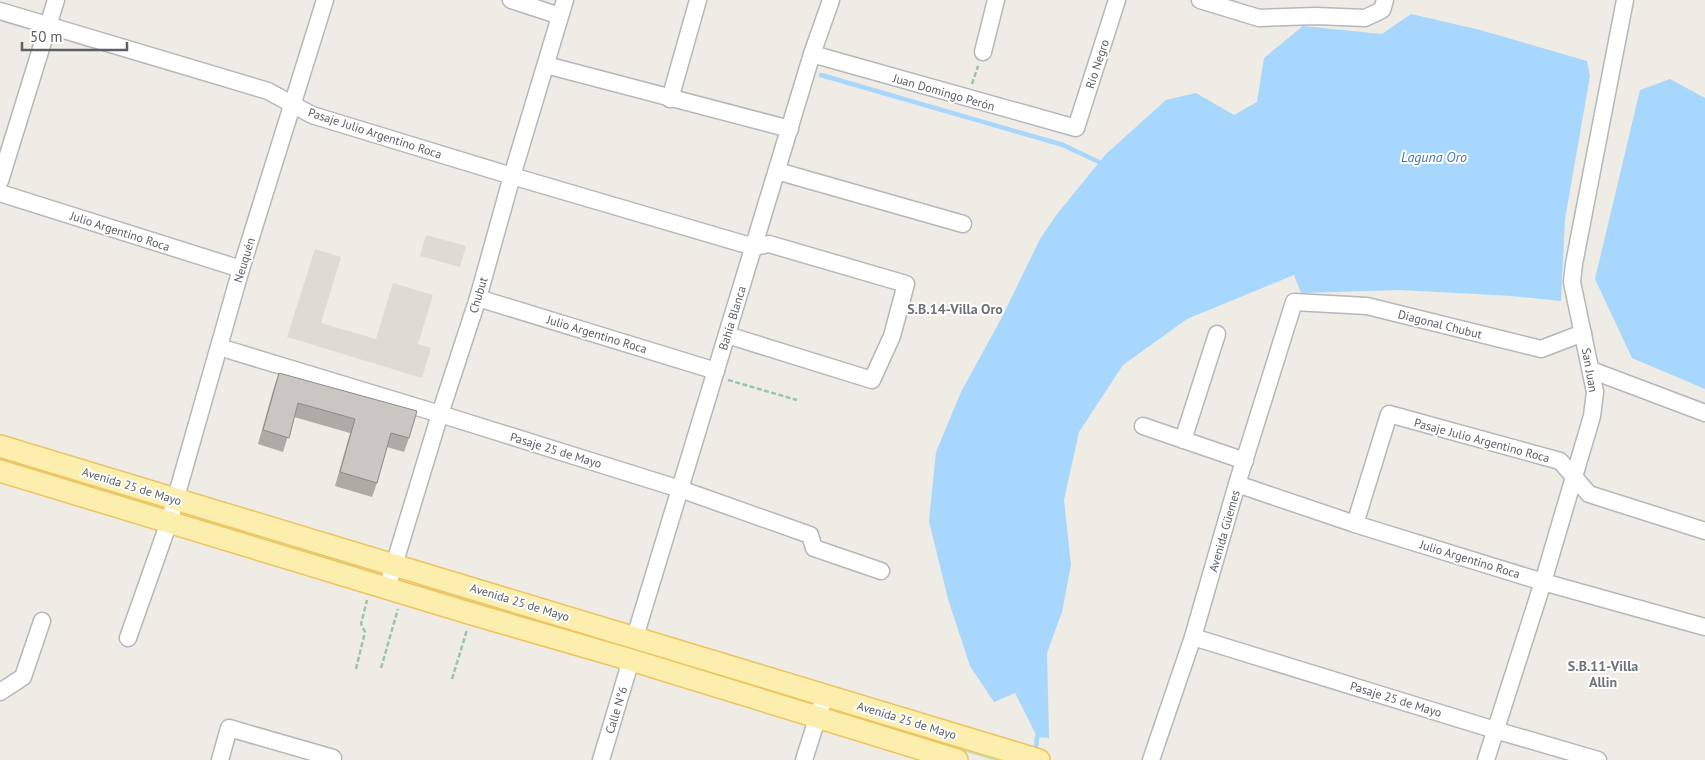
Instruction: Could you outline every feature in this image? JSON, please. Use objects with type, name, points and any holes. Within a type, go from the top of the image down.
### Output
[{"type":"main road","name":"Avenida 25 de Mayo","points":[[0,446],[1039,760]]},
{"type":"main road","name":"Avenida 25 de Mayo","points":[[0,471],[472,614],[631,660],[956,760]]},
{"type":"street","points":[[0,181],[56,0]]},
{"type":"street","name":"Neuquén","points":[[128,638],[169,522],[241,269],[325,0]]},
{"type":"street","points":[[511,0],[560,16]]},
{"type":"street","name":"Chubut","points":[[387,588],[440,414],[478,298],[512,176],[565,0]]},
{"type":"street","points":[[670,99],[698,0]]},
{"type":"street","name":"Bahía Blanca","points":[[636,637],[812,54],[831,0]]},
{"type":"street","points":[[983,52],[996,0]]},
{"type":"street","name":"Río Negro","points":[[1076,128],[1117,0]]},
{"type":"street","points":[[1200,0],[1259,18],[1316,16],[1365,18],[1384,5]]},
{"type":"street","name":"San Juan","points":[[1486,760],[1543,582],[1592,416],[1595,392],[1572,282],[1626,0]]},
{"type":"street","name":"Pasaje Julio Argentino Roca","points":[[0,11],[268,91],[312,115],[512,176],[754,247],[769,244],[906,284],[892,336],[872,380],[727,335]]},
{"type":"street","name":"Juan Domingo Perón","points":[[812,54],[1076,128]]},
{"type":"street","points":[[546,66],[790,129]]},
{"type":"street","points":[[777,171],[963,224]]},
{"type":"street","name":"Julio Argentino Roca","points":[[0,193],[241,269]]},
{"type":"street","name":"Julio Argentino Roca","points":[[478,298],[716,370]]},
{"type":"street","name":"Diagonal Chubut","points":[[1294,302],[1367,306],[1540,349],[1583,333]]},
{"type":"street","name":"Avenida Güemes","points":[[1151,760],[1194,636],[1237,484],[1294,302]]},
{"type":"street","points":[[1183,440],[1217,334]]},
{"type":"street","name":"Pasaje 25 de Mayo","points":[[219,347],[680,489],[810,535],[814,548],[881,571]]},
{"type":"street","points":[[1591,370],[1705,413]]},
{"type":"street","name":"Pasaje Julio Argentino Roca","points":[[1355,524],[1389,414],[1560,462],[1589,494],[1705,531]]},
{"type":"street","points":[[1143,426],[1245,461]]},
{"type":"street","name":"Julio Argentino Roca","points":[[1237,484],[1355,524],[1543,582],[1705,626]]},
{"type":"street","points":[[0,692],[23,677],[42,621]]},
{"type":"street","name":"Pasaje 25 de Mayo","points":[[1194,636],[1495,730],[1598,760]]},
{"type":"street","name":"Calle N°6","points":[[601,760],[631,660]]},
{"type":"street","points":[[804,760],[825,694]]},
{"type":"street","points":[[220,760],[229,728],[332,759]]},
{"type":"path","points":[[968,99],[983,52]]},
{"type":"path","points":[[716,370],[726,380],[797,400]]},
{"type":"path","points":[[381,668],[387,588]]},
{"type":"path","points":[[356,669],[365,632],[361,624],[387,588]]},
{"type":"path","points":[[452,679],[472,614]]},
{"type":"shaded area","points":[[426,235],[466,246],[460,267],[420,256]]},
{"type":"shaded area","points":[[315,249],[341,257],[321,323],[376,339],[393,283],[433,295],[418,344],[431,348],[422,378],[287,337]]},
{"type":"green space","points":[[0,454],[149,500],[147,507],[0,462]]},
{"type":"green space","points":[[201,515],[375,565],[373,573],[199,521]]},
{"type":"green space","points":[[418,581],[806,698],[804,705],[416,588]]},
{"type":"green space","points":[[843,707],[1018,760],[992,760],[841,715]]},
{"type":"water","name":"Laguna Oro","points":[[1411,14],[1480,30],[1587,61],[1590,76],[1565,219],[1561,301],[1512,296],[1400,290],[1301,293],[1294,275],[1187,319],[1123,365],[1079,432],[1064,500],[1071,565],[1062,612],[1047,653],[1049,738],[1037,737],[1015,693],[994,702],[970,666],[948,599],[929,521],[936,452],[961,392],[1001,319],[1040,239],[1057,214],[1106,154],[1166,100],[1196,93],[1234,115],[1257,102],[1264,58],[1303,26],[1382,34]]},
{"type":"water","points":[[1670,79],[1705,98],[1705,389],[1632,358],[1595,279],[1640,90]]},
{"type":"building","points":[[279,373],[417,411],[409,438],[391,433],[377,483],[340,472],[355,419],[298,403],[289,438],[263,430]]},
{"type":"waterway","points":[[821,75],[1063,145],[1099,162]]},
{"type":"waterway","points":[[1036,746],[1037,737]]},
{"type":"district","name":"S.B.14-Villa Oro","points":[[955,309]]},
{"type":"district","name":"S.B.11-Villa Allin","points":[[1603,674]]}]
